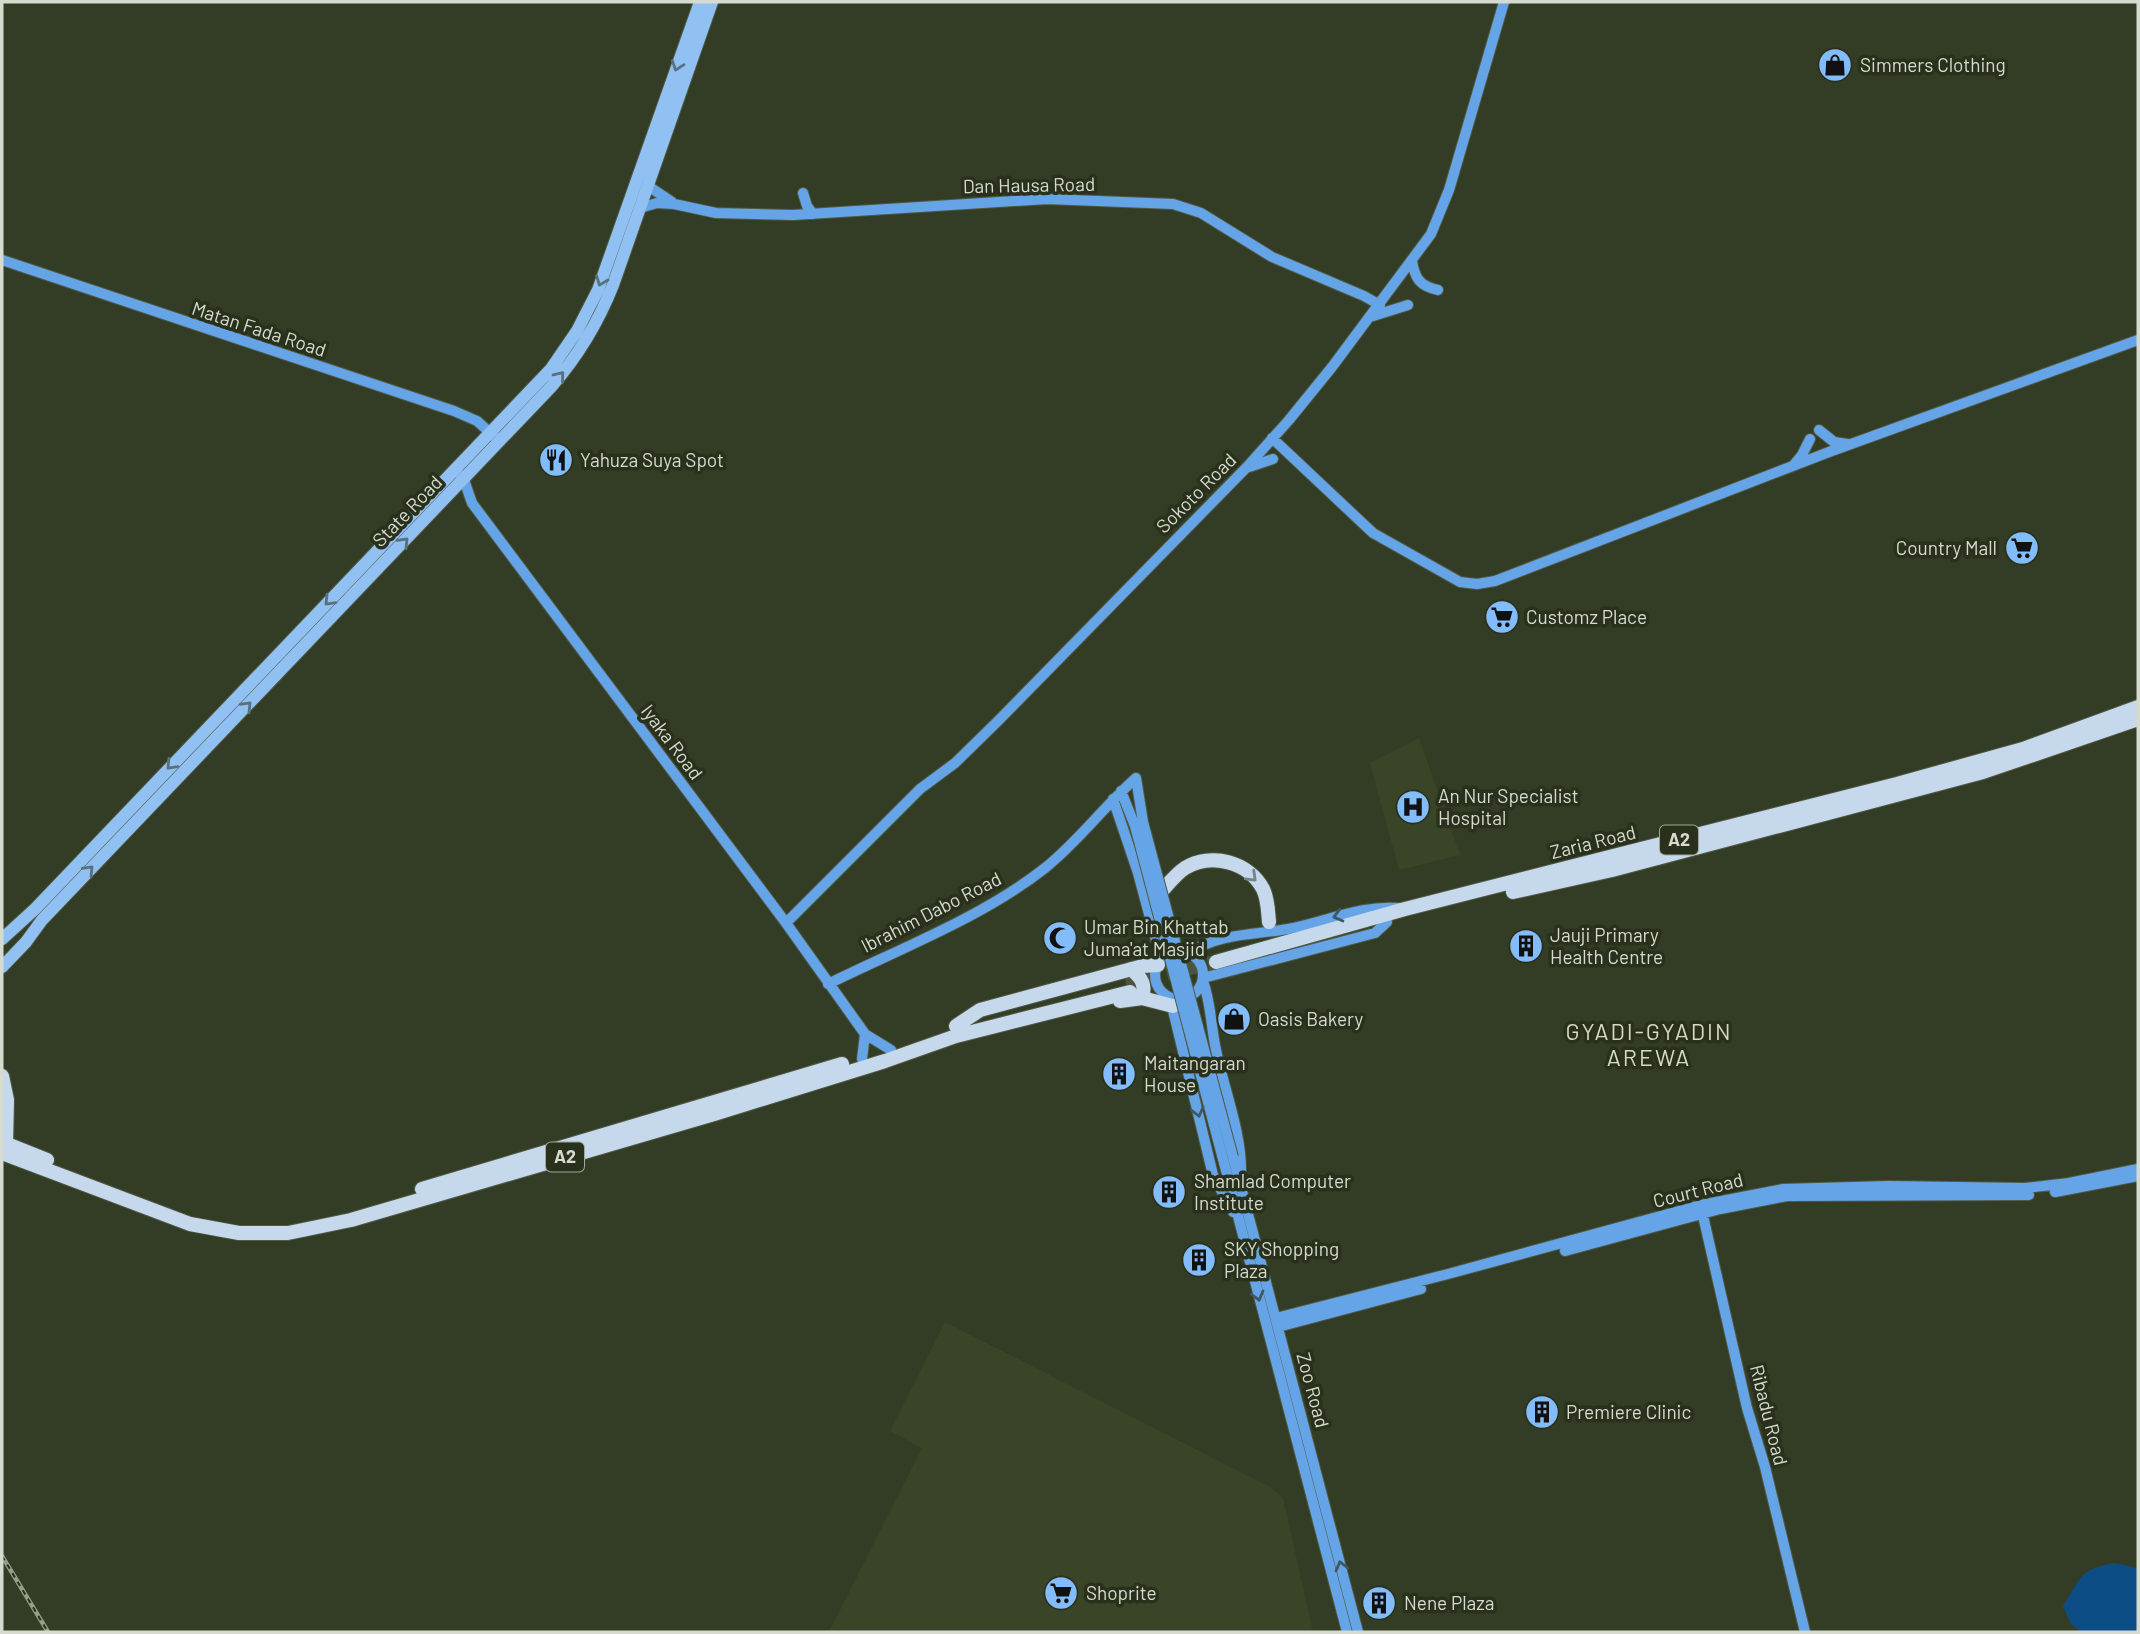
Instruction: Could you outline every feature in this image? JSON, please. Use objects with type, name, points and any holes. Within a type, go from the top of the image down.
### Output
[{"type":"highway","name":"Zaria Road","points":[[2138,707],[2023,749],[1897,784],[1263,943],[1216,965],[1612,870],[1961,779],[2138,719]]},
{"type":"highway","points":[[1161,892],[1186,867],[1206,860],[1224,860],[1248,871],[1262,888],[1269,922]]},
{"type":"highway","points":[[1132,986],[1160,962]]},
{"type":"highway","points":[[956,1031],[981,1010],[1132,986],[1171,1002]]},
{"type":"highway","name":"A2","points":[[3,1146],[195,1216],[246,1225],[299,1224],[956,1031],[1132,986]]},
{"type":"highway","name":"A2","points":[[3,1146],[190,1224],[239,1233],[288,1233],[351,1220],[713,1114],[885,1061],[956,1031]]},
{"type":"highway","points":[[2,1076],[7,1100],[3,1146]]},
{"type":"main road","name":"State Road","points":[[2,939],[39,915],[495,437],[564,372],[586,340],[606,303],[648,186],[708,2]]},
{"type":"main road","name":"State Road","points":[[495,437],[551,369],[588,312],[708,2]]},
{"type":"main road","name":"Sokoto Road","points":[[786,923],[920,789],[955,763],[998,722],[1246,468],[1289,420],[1370,318],[1431,234],[1449,190],[1504,2]]},
{"type":"main road","name":"Dan Hausa Road","points":[[648,186],[674,204]]},
{"type":"main road","points":[[803,193],[813,215]]},
{"type":"main road","name":"Dan Hausa Road","points":[[640,208],[657,203],[716,213],[813,215],[926,205],[1047,199],[1173,204],[1201,213],[1272,257],[1380,305]]},
{"type":"main road","name":"Matan Fada Road","points":[[2,260],[454,411],[477,421],[495,437]]},
{"type":"main road","points":[[1412,261],[1417,280],[1422,285],[1438,290]]},
{"type":"main road","points":[[1364,296],[1387,295]]},
{"type":"main road","points":[[1370,318],[1408,305]]},
{"type":"main road","points":[[1272,438],[1373,533],[1467,584],[1494,581],[2138,340]]},
{"type":"main road","points":[[1286,452],[1289,420]]},
{"type":"main road","points":[[1819,430],[1839,444],[1854,445]]},
{"type":"main road","points":[[1792,468],[1802,456],[1810,439]]},
{"type":"main road","points":[[1246,468],[1273,459]]},
{"type":"main road","name":"Iyaka Road","points":[[459,475],[472,503],[786,923],[865,1034]]},
{"type":"main road","points":[[448,487],[472,503]]},
{"type":"main road","name":"Ibrahim Dabo Road","points":[[828,984],[1000,899],[1048,866],[1136,778],[1139,824]]},
{"type":"main road","points":[[1117,795],[1139,824],[1161,892],[1228,1158]]},
{"type":"main road","points":[[1117,795],[1160,962]]},
{"type":"main road","points":[[1139,824],[1228,1158]]},
{"type":"main road","points":[[1239,1221],[1213,1175],[1171,1002],[1157,984],[1155,974],[1160,962],[1171,952],[1189,953],[1209,942],[1247,933],[1290,929],[1368,908],[1405,909]]},
{"type":"main road","points":[[2,948],[39,915]]},
{"type":"main road","points":[[2,958],[39,915]]},
{"type":"main road","name":"State Road","points":[[2,967],[26,942],[39,915]]},
{"type":"main road","points":[[1171,1002],[1194,995],[1203,979],[1375,933],[1387,922]]},
{"type":"main road","points":[[1189,953],[1202,966],[1215,1048],[1240,1150],[1240,1184]]},
{"type":"main road","points":[[862,1059],[865,1034],[891,1050]]},
{"type":"main road","name":"Zoo Road","points":[[1228,1158],[1240,1184],[1358,1632]]},
{"type":"main road","name":"Zoo Road","points":[[1228,1158],[1239,1221],[1347,1632]]},
{"type":"main road","name":"Court Road","points":[[1277,1323],[1783,1189],[1888,1186],[2036,1187],[2138,1169]]},
{"type":"main road","name":"Court Road","points":[[1702,1209],[1787,1196],[2010,1196],[2075,1190],[2138,1176]]},
{"type":"main road","name":"Ribadu Road","points":[[1702,1209],[1747,1408],[1765,1466],[1805,1632]]},
{"type":"shaded area","name":"An Nur Specialist Hospital","points":[[1419,738],[1460,855],[1399,870],[1370,763]]},
{"type":"shaded area","points":[[945,1322],[1270,1487],[1283,1498],[1313,1632],[829,1632],[922,1448],[890,1431]]},
{"type":"water","points":[[2114,1563],[2138,1568],[2138,1632],[2081,1632],[2071,1624],[2063,1606],[2087,1572]]},
{"type":"tunnel","points":[[1126,983],[1216,962]]},
{"type":"railway","points":[[2,1556],[48,1632]]},
{"type":"place","name":"Simmers Clothing","points":[[1835,65]]},
{"type":"place","name":"Yahuza Suya Spot","points":[[556,460]]},
{"type":"place","name":"Country Mall","points":[[2022,548]]},
{"type":"place","name":"Customz Place","points":[[1502,617]]},
{"type":"place","name":"An Nur Specialist Hospital","points":[[1413,807]]},
{"type":"place","name":"Umar Bin Khattab Juma'at Masjid","points":[[1060,938]]},
{"type":"place","name":"Jauji Primary Health Centre","points":[[1526,946]]},
{"type":"place","name":"Oasis Bakery","points":[[1234,1019]]},
{"type":"place","name":"Maitangaran House","points":[[1119,1074]]},
{"type":"place","name":"Shamlad Computer Institute","points":[[1169,1192]]},
{"type":"place","name":"SKY Shopping Plaza","points":[[1199,1260]]},
{"type":"place","name":"Premiere Clinic","points":[[1542,1412]]},
{"type":"place","name":"Shoprite","points":[[1061,1593]]},
{"type":"place","name":"Nene Plaza","points":[[1379,1603]]},
{"type":"district","name":"GYADI-GYADIN AREWA","points":[[1649,1045]]}]
